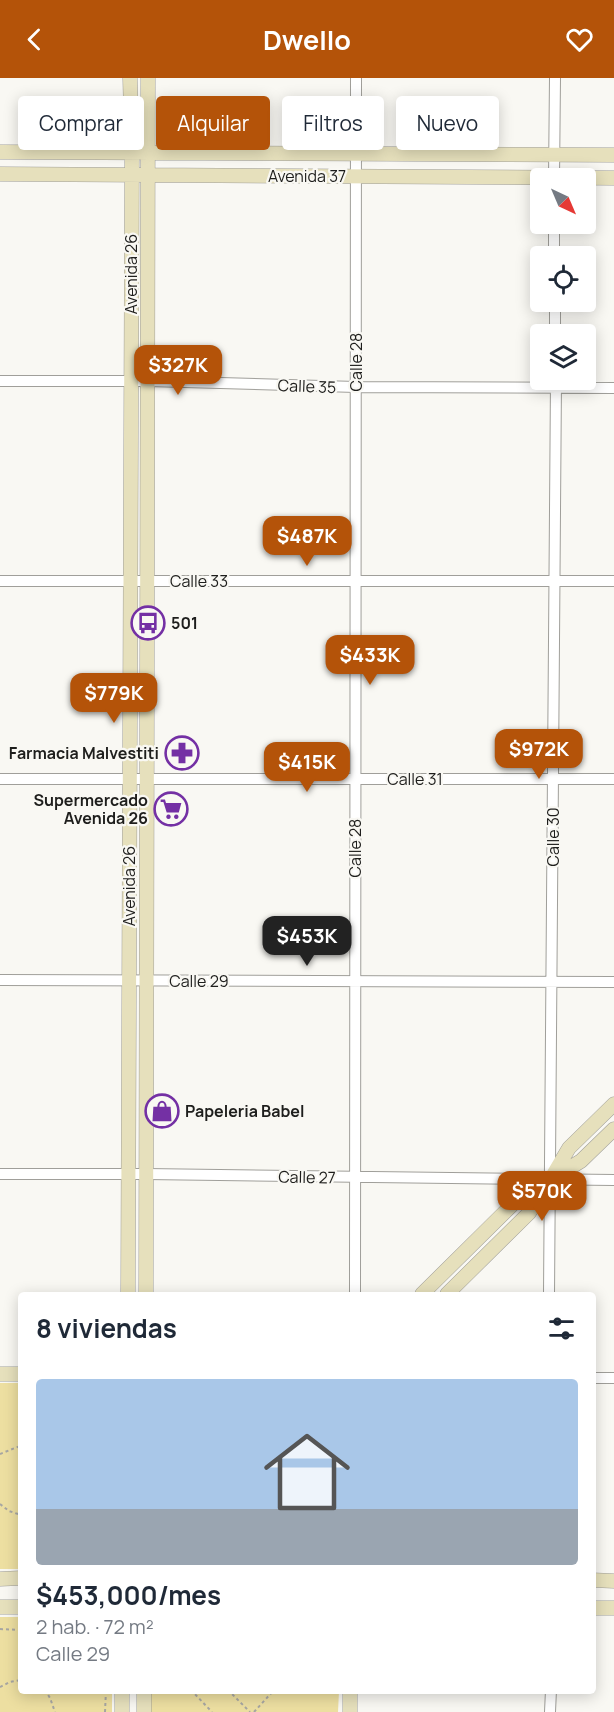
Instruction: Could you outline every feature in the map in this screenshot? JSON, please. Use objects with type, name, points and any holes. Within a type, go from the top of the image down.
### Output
[{"type":"main road","name":"Avenida 26","points":[[128,1292],[132,175],[130,78]]},
{"type":"main road","name":"Avenida 26","points":[[146,1292],[148,78]]},
{"type":"main road","name":"Avenida 37","points":[[0,152],[614,155]]},
{"type":"main road","name":"Avenida 37","points":[[0,174],[530,178]]},
{"type":"main road","name":"Avenida 37","points":[[596,178],[614,178]]},
{"type":"main road","points":[[449,1292],[529,1213],[570,1148],[614,1104]]},
{"type":"main road","points":[[424,1292],[517,1200],[581,1161],[614,1129]]},
{"type":"main road","points":[[0,1374],[18,1374]]},
{"type":"main road","points":[[0,1579],[18,1578]]},
{"type":"main road","points":[[596,1580],[614,1581]]},
{"type":"main road","points":[[0,1607],[18,1607]]},
{"type":"main road","points":[[596,1608],[614,1608]]},
{"type":"main road","points":[[122,1694],[122,1712]]},
{"type":"main road","points":[[144,1694],[144,1712]]},
{"type":"main road","points":[[350,1694],[350,1712]]},
{"type":"street","name":"Calle 28","points":[[355,1292],[356,78]]},
{"type":"street","points":[[554,168],[555,78]]},
{"type":"street","name":"Calle 35","points":[[0,381],[148,381],[356,387],[530,384]]},
{"type":"street","name":"Calle 35","points":[[596,387],[614,388]]},
{"type":"street","name":"Calle 30","points":[[549,1292],[556,390]]},
{"type":"street","name":"Calle 33","points":[[0,581],[614,581]]},
{"type":"street","name":"Calle 31","points":[[0,779],[614,779]]},
{"type":"street","name":"Calle 29","points":[[0,980],[614,982]]},
{"type":"street","name":"Calle 27","points":[[0,1174],[614,1180]]},
{"type":"street","points":[[596,1378],[614,1378]]},
{"type":"street","points":[[550,1712],[551,1694]]},
{"type":"path","points":[[0,1454],[18,1447]]},
{"type":"path","points":[[1,1505],[18,1514]]},
{"type":"path","points":[[0,1629],[18,1630]]},
{"type":"path","points":[[0,1687],[18,1681]]},
{"type":"path","points":[[48,1694],[55,1712]]},
{"type":"path","points":[[105,1712],[106,1694]]},
{"type":"path","points":[[194,1694],[212,1712]]},
{"type":"path","points":[[232,1694],[252,1712],[270,1694]]},
{"type":"shaded area","points":[[0,1383],[18,1383],[18,1569],[0,1569]]},
{"type":"shaded area","points":[[0,1617],[18,1617],[18,1694],[112,1694],[112,1712],[0,1712]]},
{"type":"shaded area","points":[[151,1694],[339,1694],[338,1712],[151,1712]]},
{"type":"place","name":"501","points":[[148,623]]},
{"type":"place","name":"Farmacia Malvestiti","points":[[182,753]]},
{"type":"place","name":"Supermercado Avenida 26","points":[[171,809]]},
{"type":"place","name":"Papeleria Babel","points":[[162,1111]]}]
